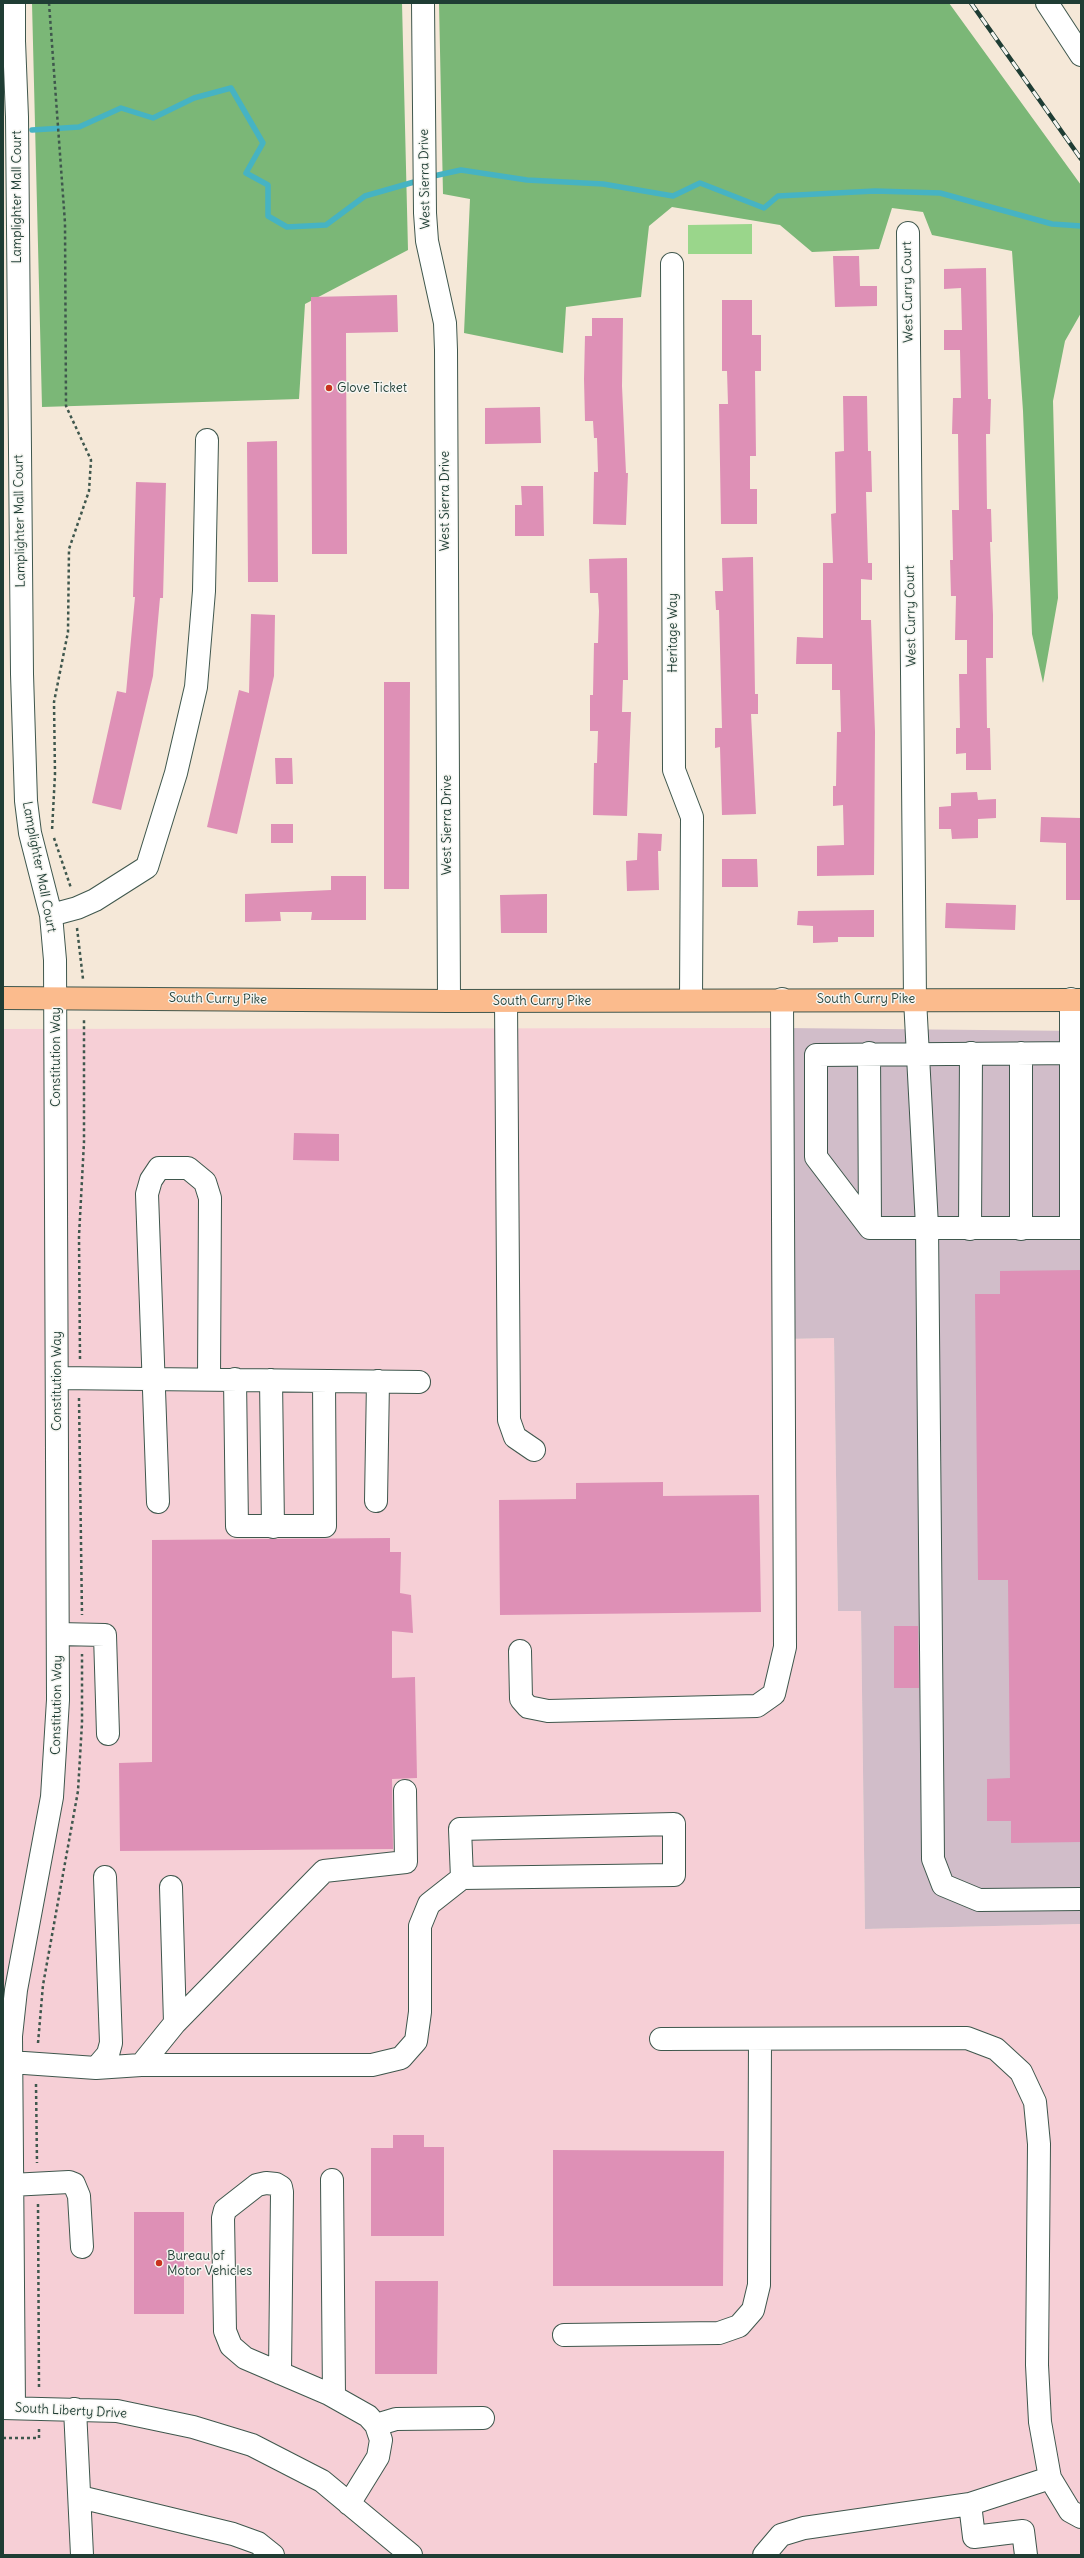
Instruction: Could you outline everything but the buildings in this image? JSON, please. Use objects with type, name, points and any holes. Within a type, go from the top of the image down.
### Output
[{"type":"main road","name":"South Curry Pike","points":[[3,998],[449,1002],[782,999],[1076,1000]]},
{"type":"street","name":"Lamplighter Mall Court","points":[[14,3],[8,44],[17,117],[10,324],[26,800],[30,833],[51,915],[56,998]]},
{"type":"street","name":"West Sierra Drive","points":[[423,3],[425,146],[424,190],[427,241],[440,297],[445,343],[449,1002]]},
{"type":"street","points":[[1046,3],[1081,55]]},
{"type":"street","name":"West Curry Court","points":[[908,233],[915,999],[927,1229],[933,1859],[943,1885],[979,1900],[1081,1899]]},
{"type":"street","name":"Heritage Way","points":[[672,264],[674,770],[692,817],[691,1000]]},
{"type":"street","points":[[51,915],[95,900],[147,867],[176,773],[196,687],[204,591],[207,440]]},
{"type":"street","name":"Constitution Way","points":[[9,2408],[11,2185],[10,2062],[16,1990],[52,1797],[58,1700],[56,998]]},
{"type":"street","points":[[520,1651],[521,1699],[528,1707],[548,1711],[757,1706],[774,1694],[785,1647],[782,999]]},
{"type":"street","points":[[870,1228],[1076,1228],[1076,1000]]},
{"type":"street","points":[[506,1001],[509,1420],[515,1437],[534,1450]]},
{"type":"street","points":[[870,1228],[816,1157],[816,1055],[869,1053],[1076,1053]]},
{"type":"street","points":[[869,1053],[870,1228]]},
{"type":"street","points":[[970,1229],[971,1053]]},
{"type":"street","points":[[1020,1229],[1021,1053]]},
{"type":"street","points":[[158,1502],[146,1194],[151,1180],[159,1168],[188,1168],[205,1182],[210,1198],[209,1379]]},
{"type":"street","points":[[57,1378],[419,1382]]},
{"type":"street","points":[[235,1379],[236,1526],[273,1527],[325,1526],[324,1380]]},
{"type":"street","points":[[271,1380],[273,1527]]},
{"type":"street","points":[[376,1501],[378,1381]]},
{"type":"street","points":[[58,1634],[105,1635],[108,1734]]},
{"type":"street","points":[[142,2065],[175,2023],[324,1871],[406,1862],[405,1791]]},
{"type":"street","points":[[10,2062],[96,2068],[142,2065],[372,2065],[400,2058],[416,2041],[420,2012],[420,1926],[429,1904],[462,1878],[674,1875],[674,1824],[460,1830],[462,1878]]},
{"type":"street","points":[[96,2068],[108,2054],[111,2043],[105,1877]]},
{"type":"street","points":[[171,1887],[175,2023]]},
{"type":"street","points":[[661,2039],[967,2038],[996,2048],[1021,2072],[1035,2102],[1039,2144],[1037,2365],[1040,2422],[1050,2478],[1070,2511],[1081,2517]]},
{"type":"street","points":[[564,2334],[719,2333],[740,2326],[753,2310],[759,2285],[760,2039]]},
{"type":"street","points":[[332,2180],[334,2396]]},
{"type":"street","points":[[11,2185],[69,2182],[74,2184],[80,2196],[82,2247]]},
{"type":"street","points":[[280,2373],[282,2192],[281,2186],[266,2183],[257,2185],[225,2210],[223,2218],[225,2331],[237,2353],[280,2373],[334,2396],[368,2416],[376,2425],[381,2440],[378,2456],[349,2504]]},
{"type":"street","name":"South Liberty Drive","points":[[9,2408],[125,2412],[193,2427],[252,2445],[322,2481],[411,2555]]},
{"type":"street","points":[[75,2410],[80,2497],[87,2554]]},
{"type":"street","points":[[376,2425],[396,2419],[483,2418]]},
{"type":"street","points":[[764,2555],[781,2535],[804,2528],[970,2504],[1050,2478]]},
{"type":"street","points":[[80,2497],[233,2534],[258,2543],[274,2555]]},
{"type":"street","points":[[970,2504],[975,2546],[1023,2531],[1026,2555]]},
{"type":"path","points":[[49,3],[64,206],[66,406],[91,460],[89,490],[69,549],[68,632],[54,702],[55,774],[52,831],[72,890]]},
{"type":"path","points":[[76,920],[82,968]]},
{"type":"path","points":[[3,2438],[39,2438]]},
{"type":"shaded area","points":[[784,1028],[786,1339],[834,1338],[838,1611],[861,1611],[865,1929],[1081,1924],[1081,2555],[3,2555],[3,1029]]},
{"type":"shaded area","points":[[784,1028],[1081,1031],[1081,1924],[865,1929],[861,1611],[838,1611],[834,1338],[786,1339]]},
{"type":"green space","points":[[32,3],[402,3],[408,250],[305,304],[299,399],[42,407]]},
{"type":"green space","points":[[439,3],[949,3],[1081,185],[1081,313],[1065,341],[1053,401],[1058,598],[1043,683],[1032,634],[1023,411],[1012,251],[932,235],[923,212],[892,208],[879,249],[812,252],[780,225],[672,207],[649,226],[641,297],[566,307],[563,353],[464,333],[470,199],[443,194]]},
{"type":"green space","points":[[752,224],[752,254],[688,254],[688,225]]},
{"type":"waterway","points":[[32,130],[79,127],[121,108],[153,118],[194,98],[231,88],[263,143],[246,173],[268,185],[268,216],[287,227],[326,225],[365,196],[421,180]]},
{"type":"waterway","points":[[429,177],[461,170],[527,180],[603,184],[673,196],[700,183],[764,208],[778,196],[875,191],[940,193],[1052,224],[1081,226]]},
{"type":"railway","points":[[971,3],[1081,159]]},
{"type":"place","name":"Glove Ticket","points":[[329,388]]},
{"type":"place","name":"Bureau of Motor Vehicles","points":[[159,2263]]}]
